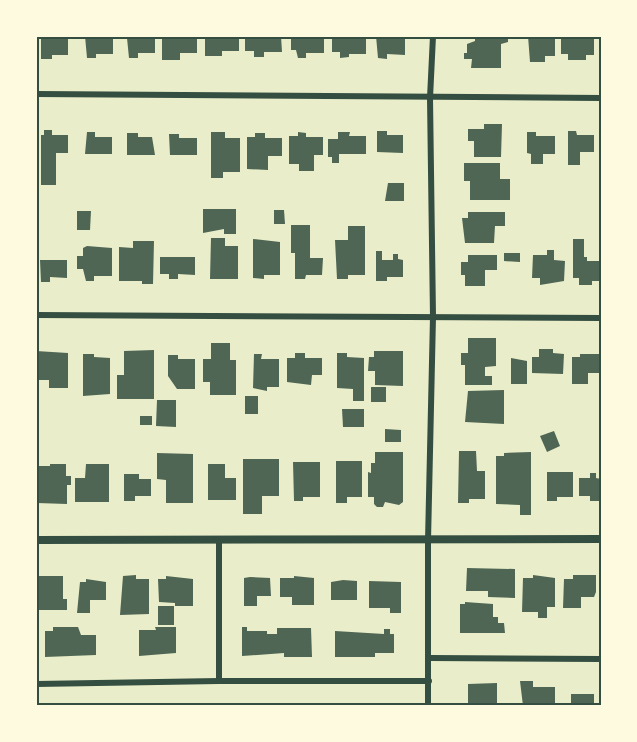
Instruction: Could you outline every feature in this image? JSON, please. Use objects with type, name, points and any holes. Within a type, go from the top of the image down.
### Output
[{"type":"street","points":[[428,706],[430,658],[428,541],[433,317],[430,98],[433,36]]},
{"type":"street","points":[[36,94],[601,98]]},
{"type":"street","points":[[36,315],[601,318]]},
{"type":"street","points":[[36,540],[601,539]]},
{"type":"street","points":[[219,540],[219,681]]},
{"type":"street","points":[[430,658],[601,659]]},
{"type":"street","points":[[36,684],[429,681]]},
{"type":"building","points":[[41,36],[68,36],[68,55],[52,55],[52,59],[41,59]]},
{"type":"building","points":[[85,36],[113,36],[113,54],[96,54],[96,58],[87,58]]},
{"type":"building","points":[[124,36],[155,36],[155,53],[138,53],[138,58],[129,58],[127,38]]},
{"type":"building","points":[[162,36],[197,36],[197,53],[180,53],[180,60],[162,60]]},
{"type":"building","points":[[205,36],[239,36],[239,51],[222,51],[222,56],[205,56]]},
{"type":"building","points":[[245,36],[281,36],[282,52],[264,52],[264,57],[254,57],[254,51],[245,51]]},
{"type":"building","points":[[291,36],[324,36],[324,53],[306,53],[306,58],[298,58],[296,50],[291,50]]},
{"type":"building","points":[[332,36],[366,36],[366,54],[349,54],[349,57],[340,58],[340,52],[332,52]]},
{"type":"building","points":[[376,36],[405,36],[405,55],[387,54],[387,59],[378,58]]},
{"type":"building","points":[[475,36],[508,36],[508,42],[501,44],[501,68],[471,68],[472,59],[464,59],[464,53],[467,53],[467,44],[475,41]]},
{"type":"building","points":[[528,36],[555,36],[555,56],[545,56],[545,62],[530,62]]},
{"type":"building","points":[[561,36],[594,36],[594,55],[586,55],[586,60],[568,60],[568,54],[561,54]]},
{"type":"building","points":[[484,124],[502,124],[501,157],[474,157],[474,141],[468,141],[468,129],[484,129]]},
{"type":"building","points":[[44,130],[52,130],[52,135],[68,135],[68,153],[56,153],[56,185],[41,185],[41,135],[44,135]]},
{"type":"building","points":[[377,131],[387,131],[387,135],[403,135],[403,153],[377,152]]},
{"type":"building","points":[[568,131],[576,131],[577,135],[594,135],[594,152],[580,152],[580,165],[568,165]]},
{"type":"building","points":[[87,132],[95,132],[95,137],[112,137],[112,154],[85,154]]},
{"type":"building","points":[[211,132],[225,132],[225,138],[240,138],[240,172],[223,172],[223,178],[211,178]]},
{"type":"building","points":[[298,132],[306,133],[306,137],[323,137],[323,155],[314,155],[314,171],[299,171],[299,164],[289,164],[289,136],[298,136]]},
{"type":"building","points":[[338,132],[350,132],[349,136],[366,136],[366,154],[339,154],[339,163],[332,163],[332,157],[328,157],[328,139],[338,139]]},
{"type":"building","points":[[527,132],[536,132],[536,136],[555,136],[555,154],[543,154],[543,164],[531,164],[531,154],[527,153]]},
{"type":"building","points":[[127,133],[138,133],[138,137],[152,137],[155,155],[127,155]]},
{"type":"building","points":[[255,133],[265,133],[265,138],[282,138],[282,156],[268,156],[268,170],[247,169],[247,137],[255,137]]},
{"type":"building","points":[[169,134],[179,134],[179,138],[197,138],[197,155],[170,155]]},
{"type":"building","points":[[464,163],[500,163],[500,179],[510,179],[510,200],[470,200],[470,181],[464,181]]},
{"type":"building","points":[[388,183],[404,183],[404,201],[385,201]]},
{"type":"building","points":[[203,209],[236,209],[236,234],[224,234],[224,229],[203,233]]},
{"type":"building","points":[[274,210],[284,210],[285,224],[274,224]]},
{"type":"building","points":[[77,211],[91,211],[90,230],[77,230]]},
{"type":"building","points":[[468,212],[505,212],[505,226],[495,226],[494,243],[465,243],[462,218],[468,218]]},
{"type":"building","points":[[291,225],[310,225],[310,258],[323,258],[322,275],[306,275],[305,279],[295,279],[295,253],[291,253]]},
{"type":"building","points":[[348,226],[365,226],[365,275],[348,275],[348,279],[337,279],[335,240],[348,240]]},
{"type":"building","points":[[211,238],[225,238],[225,246],[238,246],[238,279],[210,279]]},
{"type":"building","points":[[253,239],[280,242],[280,275],[264,275],[264,279],[253,278]]},
{"type":"building","points":[[573,239],[584,239],[584,257],[587,257],[587,261],[601,261],[601,281],[592,281],[592,285],[579,285],[579,278],[573,278]]},
{"type":"building","points":[[133,241],[154,241],[153,284],[142,284],[142,281],[119,281],[119,247],[133,248]]},
{"type":"building","points":[[87,246],[112,248],[112,276],[94,276],[94,281],[86,281],[83,269],[77,269],[77,256],[83,256],[83,248]]},
{"type":"building","points":[[547,250],[554,250],[554,260],[565,261],[564,281],[540,285],[540,278],[532,278],[533,255],[547,255]]},
{"type":"building","points":[[376,251],[382,251],[382,260],[393,260],[393,254],[398,254],[398,259],[403,260],[403,277],[387,277],[387,281],[376,281]]},
{"type":"building","points":[[504,253],[520,253],[520,262],[504,261]]},
{"type":"building","points":[[468,255],[497,255],[497,270],[485,270],[485,286],[465,286],[465,275],[461,275],[461,262],[468,262]]},
{"type":"building","points":[[160,257],[195,257],[195,275],[178,274],[178,279],[169,279],[169,274],[160,274]]},
{"type":"building","points":[[40,260],[67,260],[67,278],[50,277],[50,282],[41,282]]},
{"type":"building","points":[[468,338],[496,338],[496,366],[485,367],[485,376],[492,376],[492,385],[465,385],[465,365],[461,365],[461,353],[468,353]]},
{"type":"building","points":[[211,343],[230,343],[230,360],[236,360],[236,395],[210,395],[210,382],[203,382],[203,359],[211,359]]},
{"type":"building","points":[[539,349],[553,349],[553,353],[564,354],[563,374],[532,373],[532,357],[539,357]]},
{"type":"building","points":[[154,350],[154,399],[117,399],[117,375],[124,375],[124,351]]},
{"type":"building","points":[[36,351],[68,353],[68,388],[49,388],[49,380],[36,380]]},
{"type":"building","points":[[374,351],[403,351],[403,386],[375,385],[375,371],[368,371],[369,357],[374,357]]},
{"type":"building","points":[[295,353],[305,353],[305,358],[322,358],[322,375],[312,375],[311,385],[287,382],[287,358],[295,358]]},
{"type":"building","points":[[337,353],[347,353],[347,357],[364,358],[364,401],[353,401],[353,389],[337,388]]},
{"type":"building","points":[[83,354],[110,358],[110,394],[83,396]]},
{"type":"building","points":[[254,354],[262,354],[261,359],[279,359],[279,387],[267,387],[267,391],[253,388]]},
{"type":"building","points":[[580,354],[601,354],[601,373],[588,373],[588,384],[572,384],[572,357],[580,357]]},
{"type":"building","points":[[168,355],[178,355],[178,359],[195,359],[195,389],[177,389],[168,376]]},
{"type":"building","points":[[511,358],[527,361],[527,384],[511,384]]},
{"type":"building","points":[[371,387],[386,387],[386,402],[371,402]]},
{"type":"building","points":[[504,390],[504,424],[465,422],[468,391]]},
{"type":"building","points":[[245,396],[258,396],[258,414],[245,414]]},
{"type":"building","points":[[157,400],[176,400],[176,427],[156,426]]},
{"type":"building","points":[[342,409],[364,409],[364,427],[343,427]]},
{"type":"building","points":[[140,416],[152,416],[152,425],[140,425]]},
{"type":"building","points":[[385,429],[401,430],[401,442],[385,442]]},
{"type":"building","points":[[554,431],[560,446],[547,452],[540,436]]},
{"type":"building","points":[[459,451],[476,451],[477,471],[485,471],[485,499],[469,499],[469,503],[458,503]]},
{"type":"building","points":[[375,452],[403,452],[403,502],[399,505],[385,502],[383,507],[377,507],[374,504],[374,497],[368,497],[368,472],[371,473],[371,463],[375,463]]},
{"type":"building","points":[[531,452],[531,515],[520,515],[520,505],[496,504],[496,456],[504,456],[504,453]]},
{"type":"building","points":[[157,453],[193,454],[193,503],[166,503],[166,480],[157,479]]},
{"type":"building","points":[[243,459],[279,459],[279,496],[262,496],[262,514],[243,514]]},
{"type":"building","points":[[336,461],[362,461],[362,497],[347,497],[347,503],[336,503]]},
{"type":"building","points":[[293,462],[320,462],[320,497],[303,497],[303,501],[294,501]]},
{"type":"building","points":[[50,464],[66,464],[66,476],[71,476],[71,485],[67,485],[67,504],[37,503],[37,466],[50,466]]},
{"type":"building","points":[[86,464],[109,464],[109,502],[75,502],[75,478],[85,478]]},
{"type":"building","points":[[208,464],[225,464],[225,478],[236,478],[236,500],[208,500]]},
{"type":"building","points":[[547,472],[573,472],[573,497],[557,497],[557,501],[547,501]]},
{"type":"building","points":[[590,473],[596,473],[596,478],[601,479],[599,501],[590,501],[590,496],[579,496],[579,478],[590,478]]},
{"type":"building","points":[[124,474],[139,474],[139,479],[151,479],[151,496],[135,496],[135,501],[124,501]]},
{"type":"building","points":[[467,568],[515,569],[515,598],[488,597],[488,591],[466,591]]},
{"type":"building","points":[[136,575],[136,579],[149,579],[149,614],[120,615],[123,576]]},
{"type":"building","points":[[533,575],[555,578],[555,607],[547,607],[547,618],[538,618],[538,612],[522,612],[523,578],[533,578]]},
{"type":"building","points":[[573,575],[596,575],[596,592],[594,597],[581,597],[581,608],[563,608],[564,579],[573,579]]},
{"type":"building","points":[[36,576],[63,576],[63,599],[67,599],[67,610],[36,610]]},
{"type":"building","points":[[166,576],[193,579],[193,606],[175,606],[175,603],[159,602],[158,579],[166,579]]},
{"type":"building","points":[[294,576],[314,578],[314,605],[292,605],[292,597],[280,597],[280,578],[294,578]]},
{"type":"building","points":[[244,578],[270,578],[271,596],[257,596],[257,606],[244,606]]},
{"type":"building","points":[[86,579],[106,582],[106,600],[90,600],[90,613],[77,613],[80,582],[86,582]]},
{"type":"building","points":[[357,581],[357,600],[331,600],[331,582]]},
{"type":"building","points":[[369,581],[401,582],[401,613],[390,613],[390,608],[369,608]]},
{"type":"building","points":[[465,602],[493,604],[493,617],[498,617],[498,623],[504,623],[505,633],[460,633],[460,604],[465,604]]},
{"type":"building","points":[[158,606],[174,606],[174,625],[158,625]]},
{"type":"building","points":[[53,627],[78,627],[81,635],[96,635],[96,655],[45,657],[45,631],[53,631]]},
{"type":"building","points":[[155,627],[176,627],[176,653],[139,656],[139,630],[156,630]]},
{"type":"building","points":[[242,627],[247,627],[247,631],[267,631],[267,634],[277,634],[277,628],[311,628],[312,657],[284,657],[284,653],[242,656]]},
{"type":"building","points":[[384,629],[390,629],[390,634],[394,634],[394,653],[375,653],[375,657],[335,657],[335,631],[384,634]]},
{"type":"building","points":[[520,681],[533,681],[533,687],[555,687],[555,706],[523,706]]},
{"type":"building","points":[[497,683],[497,705],[468,705],[468,684]]},
{"type":"building","points":[[571,694],[594,694],[594,706],[571,706]]}]
